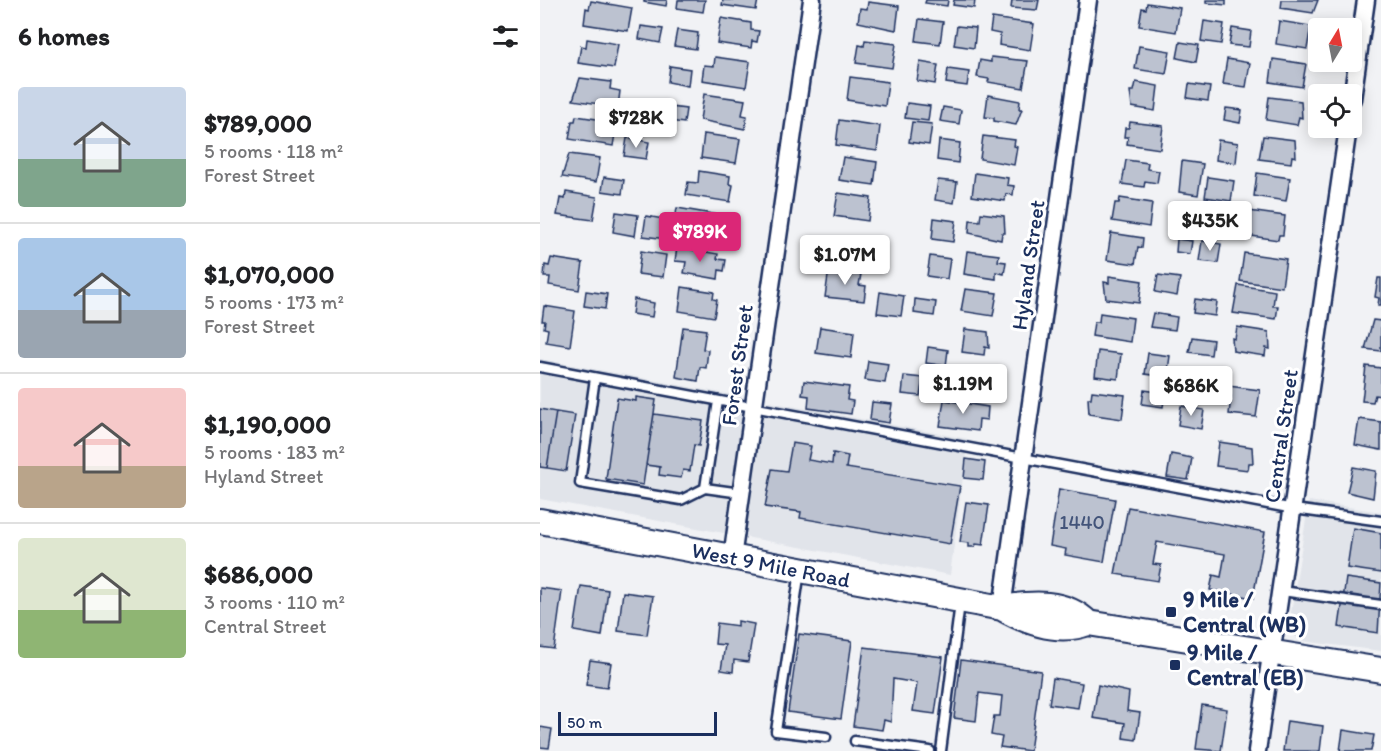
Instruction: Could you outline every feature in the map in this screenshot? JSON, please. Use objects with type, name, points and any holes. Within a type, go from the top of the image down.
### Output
[{"type":"main road","name":"West 9 Mile Road","points":[[540,521],[1002,608],[1031,603],[1075,610],[1088,623],[1381,670]]},
{"type":"street","name":"Forest Street","points":[[732,558],[812,0]]},
{"type":"street","name":"Hyland Street","points":[[1002,608],[1088,0]]},
{"type":"street","points":[[1354,84],[1366,0]]},
{"type":"street","name":"Central Street","points":[[1257,751],[1347,138]]},
{"type":"lane","points":[[540,367],[1294,509],[1381,521]]},
{"type":"lane","points":[[595,378],[580,483],[681,500],[705,488],[741,493]]},
{"type":"lane","points":[[705,488],[718,401]]},
{"type":"lane","points":[[800,571],[776,731],[826,737]]},
{"type":"lane","points":[[1282,591],[1381,605]]},
{"type":"lane","points":[[941,751],[960,600]]},
{"type":"lane","points":[[855,741],[930,751]]},
{"type":"shaded area","points":[[540,359],[968,439],[950,575],[540,499]]},
{"type":"shaded area","points":[[1309,501],[1381,512],[1381,651],[1302,641],[1288,631]]},
{"type":"building","points":[[644,0],[667,0],[666,6],[644,2]]},
{"type":"building","points":[[678,0],[705,0],[703,12],[677,8]]},
{"type":"building","points":[[723,0],[758,0],[756,10],[722,5]]},
{"type":"building","points":[[926,0],[948,0],[947,6],[925,3]]},
{"type":"building","points":[[954,0],[975,0],[974,8],[953,5]]},
{"type":"building","points":[[1012,0],[1039,0],[1037,10],[1011,8]]},
{"type":"building","points":[[1206,0],[1226,0],[1226,5],[1206,3]]},
{"type":"building","points":[[1282,0],[1318,0],[1313,13],[1281,8]]},
{"type":"building","points":[[591,1],[632,8],[628,31],[584,24],[586,8],[589,9]]},
{"type":"building","points":[[868,2],[899,6],[896,30],[858,22],[860,8],[867,9]]},
{"type":"building","points":[[1147,3],[1180,8],[1176,32],[1139,26],[1142,8],[1146,9]]},
{"type":"building","points":[[721,18],[751,23],[751,30],[759,31],[757,42],[752,41],[751,48],[717,43]]},
{"type":"building","points":[[992,18],[1034,24],[1030,50],[999,45],[1000,34],[990,32]]},
{"type":"building","points":[[919,19],[943,22],[940,44],[916,41]]},
{"type":"building","points":[[1204,21],[1224,24],[1221,44],[1201,41]]},
{"type":"building","points":[[1279,21],[1308,26],[1307,49],[1276,44]]},
{"type":"building","points":[[641,26],[663,29],[660,43],[639,39]]},
{"type":"building","points":[[957,26],[976,28],[974,48],[954,45]]},
{"type":"building","points":[[1232,28],[1251,31],[1249,47],[1229,45]]},
{"type":"building","points":[[677,30],[698,33],[696,49],[674,46]]},
{"type":"building","points":[[587,39],[618,44],[614,68],[578,63],[581,46],[586,47]]},
{"type":"building","points":[[865,40],[896,44],[892,68],[856,63],[859,45],[864,46]]},
{"type":"building","points":[[1180,42],[1199,45],[1196,62],[1177,58]]},
{"type":"building","points":[[1139,46],[1170,51],[1166,74],[1135,69]]},
{"type":"building","points":[[715,57],[750,62],[746,87],[702,80],[704,65],[714,66]]},
{"type":"building","points":[[991,57],[1028,61],[1023,88],[988,82],[989,79],[977,77],[980,60],[991,62]]},
{"type":"building","points":[[1227,59],[1250,63],[1246,87],[1223,84]]},
{"type":"building","points":[[1273,59],[1306,64],[1302,87],[1270,82]]},
{"type":"building","points":[[920,62],[938,65],[935,84],[917,81]]},
{"type":"building","points":[[670,66],[690,69],[688,86],[668,82]]},
{"type":"building","points":[[948,69],[969,72],[967,86],[946,83]]},
{"type":"building","points":[[850,77],[888,82],[885,106],[847,100]]},
{"type":"building","points":[[580,78],[611,82],[610,89],[620,91],[618,107],[573,100]]},
{"type":"building","points":[[1136,82],[1158,86],[1155,111],[1132,107],[1130,91],[1134,91]]},
{"type":"building","points":[[1189,84],[1210,87],[1208,101],[1187,98]]},
{"type":"building","points":[[704,94],[745,100],[742,115],[747,116],[745,129],[700,120]]},
{"type":"building","points":[[988,95],[1020,101],[1019,109],[1022,109],[1016,125],[985,117]]},
{"type":"building","points":[[1269,97],[1301,101],[1302,118],[1299,117],[1297,125],[1266,120]]},
{"type":"building","points":[[907,103],[930,106],[928,121],[905,118]]},
{"type":"building","points":[[663,106],[686,109],[684,123],[661,120]]},
{"type":"building","points":[[943,107],[961,110],[959,124],[940,121]]},
{"type":"building","points":[[1226,108],[1242,110],[1240,123],[1224,120]]},
{"type":"building","points":[[576,116],[617,122],[613,146],[569,139],[572,121],[575,121]]},
{"type":"building","points":[[839,120],[880,126],[877,151],[836,145]]},
{"type":"building","points":[[912,122],[932,124],[929,145],[909,142]]},
{"type":"building","points":[[1130,122],[1163,126],[1160,149],[1127,144],[1128,137],[1124,137],[1125,128],[1129,128]]},
{"type":"building","points":[[704,134],[740,139],[736,163],[701,158]]},
{"type":"building","points":[[983,136],[1015,140],[1014,146],[1017,147],[1014,165],[980,159]]},
{"type":"building","points":[[1263,136],[1295,140],[1296,157],[1292,156],[1291,163],[1259,159]]},
{"type":"building","points":[[627,138],[649,142],[646,159],[624,156]]},
{"type":"building","points":[[939,140],[960,143],[958,163],[937,160]]},
{"type":"building","points":[[1218,140],[1238,143],[1236,163],[1216,160]]},
{"type":"building","points":[[569,154],[600,158],[596,182],[562,177]]},
{"type":"building","points":[[843,157],[877,162],[874,185],[839,180]]},
{"type":"building","points":[[1126,160],[1148,163],[1147,169],[1159,171],[1157,183],[1145,181],[1144,187],[1122,184]]},
{"type":"building","points":[[1182,161],[1203,164],[1198,195],[1179,192]]},
{"type":"building","points":[[699,171],[730,176],[729,184],[733,185],[730,202],[686,195],[688,182],[698,183]]},
{"type":"building","points":[[975,173],[1008,178],[1007,185],[1014,186],[1013,195],[1006,194],[1005,201],[972,196]]},
{"type":"building","points":[[1257,173],[1290,178],[1286,201],[1254,196]]},
{"type":"building","points":[[604,177],[624,180],[622,194],[602,191]]},
{"type":"building","points":[[1208,177],[1234,181],[1231,201],[1205,197]]},
{"type":"building","points":[[938,180],[957,182],[954,203],[935,200]]},
{"type":"building","points":[[566,192],[597,197],[593,220],[557,215],[560,198],[565,199]]},
{"type":"building","points":[[838,193],[871,198],[868,221],[834,216]]},
{"type":"building","points":[[1120,198],[1152,203],[1149,227],[1112,221],[1115,203],[1119,203]]},
{"type":"building","points":[[677,208],[730,217],[730,235],[722,233],[721,238],[689,233],[690,222],[675,220]]},
{"type":"building","points":[[1249,211],[1285,216],[1283,235],[1279,235],[1278,240],[1245,235]]},
{"type":"building","points":[[616,212],[638,215],[635,236],[613,232]]},
{"type":"building","points":[[981,213],[1004,216],[1005,233],[1002,233],[1001,240],[969,233],[970,220],[980,221]]},
{"type":"building","points":[[646,216],[670,220],[667,239],[643,236]]},
{"type":"building","points":[[1206,216],[1225,219],[1222,239],[1203,236]]},
{"type":"building","points":[[934,218],[956,221],[953,242],[932,239]]},
{"type":"building","points":[[1111,233],[1143,238],[1142,248],[1138,247],[1135,264],[1107,260]]},
{"type":"building","points":[[1177,239],[1192,241],[1190,254],[1176,252]]},
{"type":"building","points":[[1202,241],[1221,244],[1218,263],[1199,261]]},
{"type":"building","points":[[677,247],[718,254],[717,259],[726,260],[724,271],[719,270],[718,279],[684,273],[686,262],[675,261]]},
{"type":"building","points":[[641,251],[666,255],[663,277],[638,274]]},
{"type":"building","points":[[967,251],[999,255],[998,261],[1006,262],[1004,274],[996,272],[996,279],[964,274]]},
{"type":"building","points":[[1244,253],[1286,259],[1282,287],[1240,281]]},
{"type":"building","points":[[930,256],[950,259],[947,279],[927,276]]},
{"type":"building","points":[[551,258],[583,263],[579,290],[549,285],[550,277],[544,277],[545,265],[549,266]]},
{"type":"building","points":[[829,269],[861,274],[859,285],[866,286],[864,301],[825,297]]},
{"type":"building","points":[[1158,275],[1180,278],[1177,296],[1155,292]]},
{"type":"building","points":[[1109,276],[1142,281],[1139,303],[1106,299],[1104,282],[1109,283]]},
{"type":"building","points":[[1378,278],[1381,278],[1381,305],[1378,305],[1379,298],[1375,297]]},
{"type":"building","points":[[1238,285],[1275,291],[1273,306],[1278,306],[1276,319],[1233,313]]},
{"type":"building","points":[[682,287],[714,292],[713,299],[717,300],[714,317],[679,311]]},
{"type":"building","points":[[965,289],[997,293],[993,316],[961,311]]},
{"type":"building","points":[[586,291],[607,294],[605,309],[584,306]]},
{"type":"building","points":[[880,292],[904,296],[901,316],[877,313]]},
{"type":"building","points":[[634,299],[654,303],[652,317],[632,314]]},
{"type":"building","points":[[915,299],[936,302],[934,316],[914,313]]},
{"type":"building","points":[[1195,299],[1217,302],[1215,316],[1193,313]]},
{"type":"building","points":[[544,306],[575,311],[570,346],[546,342],[548,329],[544,328],[545,321],[542,321]]},
{"type":"building","points":[[1100,313],[1133,318],[1130,342],[1092,336],[1094,322],[1099,322]]},
{"type":"building","points":[[1153,313],[1177,317],[1175,330],[1150,327]]},
{"type":"building","points":[[1373,320],[1381,321],[1381,351],[1365,349]]},
{"type":"building","points":[[683,327],[706,330],[703,349],[708,350],[706,368],[700,367],[698,381],[676,377]]},
{"type":"building","points":[[820,327],[854,332],[851,358],[816,353]]},
{"type":"building","points":[[1237,327],[1269,332],[1270,349],[1266,348],[1265,356],[1233,351],[1232,338],[1235,339]]},
{"type":"building","points":[[965,329],[988,332],[989,348],[985,347],[984,355],[962,352]]},
{"type":"building","points":[[1192,337],[1213,340],[1211,355],[1189,352]]},
{"type":"building","points":[[928,347],[948,350],[946,366],[926,363]]},
{"type":"building","points":[[1098,351],[1121,354],[1118,379],[1095,376]]},
{"type":"building","points":[[1148,353],[1170,356],[1167,377],[1145,374]]},
{"type":"building","points":[[868,361],[888,364],[885,383],[865,380]]},
{"type":"building","points":[[1366,366],[1381,368],[1381,396],[1375,395],[1373,402],[1362,401]]},
{"type":"building","points":[[904,376],[923,378],[920,396],[902,394]]},
{"type":"building","points":[[804,381],[849,387],[847,400],[853,401],[851,414],[808,408],[809,396],[802,395]]},
{"type":"building","points":[[1228,386],[1260,390],[1256,417],[1229,414],[1231,396],[1226,396]]},
{"type":"building","points":[[1144,390],[1165,393],[1163,407],[1142,404]]},
{"type":"building","points":[[1092,391],[1125,395],[1122,419],[1089,414],[1088,398],[1091,398]]},
{"type":"building","points":[[636,397],[656,400],[643,485],[606,479],[617,398],[636,401]]},
{"type":"building","points":[[944,400],[988,407],[987,420],[979,419],[978,431],[940,426]]},
{"type":"building","points":[[872,402],[892,404],[889,423],[870,420]]},
{"type":"building","points":[[1181,406],[1204,410],[1201,429],[1178,425]]},
{"type":"building","points":[[540,409],[556,412],[547,468],[540,467]]},
{"type":"building","points":[[556,412],[575,415],[566,471],[547,468]]},
{"type":"building","points":[[654,414],[703,421],[699,446],[694,445],[690,471],[683,470],[681,478],[659,475],[660,467],[646,465]]},
{"type":"building","points":[[1359,419],[1381,422],[1381,450],[1355,445]]},
{"type":"building","points":[[1219,442],[1252,447],[1253,463],[1249,463],[1248,470],[1216,466]]},
{"type":"building","points":[[792,443],[811,446],[808,460],[832,464],[833,453],[848,456],[846,468],[960,486],[950,544],[800,518],[801,512],[765,507],[772,469],[787,471]]},
{"type":"building","points":[[1171,454],[1192,458],[1188,480],[1167,477]]},
{"type":"building","points":[[966,459],[985,462],[983,480],[964,478]]},
{"type":"building","points":[[1353,467],[1376,471],[1373,498],[1347,492]]},
{"type":"building","points":[[1059,489],[1115,499],[1104,562],[1065,555],[1066,549],[1050,546]]},
{"type":"building","points":[[966,502],[989,505],[983,545],[976,544],[975,547],[969,547],[969,543],[960,542]]},
{"type":"building","points":[[1128,507],[1265,532],[1253,598],[1210,590],[1213,575],[1221,577],[1225,554],[1157,542],[1153,564],[1161,565],[1158,581],[1115,574]]},
{"type":"building","points":[[1353,528],[1381,533],[1381,573],[1347,568]]},
{"type":"building","points":[[1346,578],[1381,583],[1378,633],[1339,627]]},
{"type":"building","points":[[581,586],[608,590],[602,636],[574,631]]},
{"type":"building","points":[[540,588],[562,591],[554,649],[540,647]]},
{"type":"building","points":[[623,592],[653,596],[647,635],[618,631]]},
{"type":"building","points":[[738,621],[754,624],[748,662],[734,660],[733,672],[721,670],[725,645],[715,644],[717,623],[738,626]]},
{"type":"building","points":[[799,634],[852,641],[841,719],[788,712]]},
{"type":"building","points":[[864,647],[943,657],[935,714],[913,711],[917,683],[893,679],[891,722],[884,720],[882,730],[853,726]]},
{"type":"building","points":[[590,660],[611,663],[607,688],[586,685]]},
{"type":"building","points":[[961,660],[1041,671],[1030,751],[1000,747],[1002,737],[991,735],[994,716],[1000,716],[1002,696],[979,693],[976,721],[954,718]]},
{"type":"building","points":[[1053,678],[1082,683],[1078,708],[1049,704]]},
{"type":"building","points":[[1098,685],[1129,692],[1127,711],[1140,713],[1136,740],[1123,738],[1125,723],[1093,718]]},
{"type":"building","points":[[1202,705],[1227,709],[1221,751],[1196,749]]},
{"type":"building","points":[[1287,721],[1323,726],[1320,751],[1283,751]]},
{"type":"building","points":[[540,727],[552,729],[549,748],[540,747]]},
{"type":"building","points":[[1343,730],[1374,735],[1371,751],[1340,751]]},
{"type":"place","name":"9 Mile / Central (WB)","points":[[1171,612]]},
{"type":"place","name":"9 Mile / Central (EB)","points":[[1175,665]]}]
